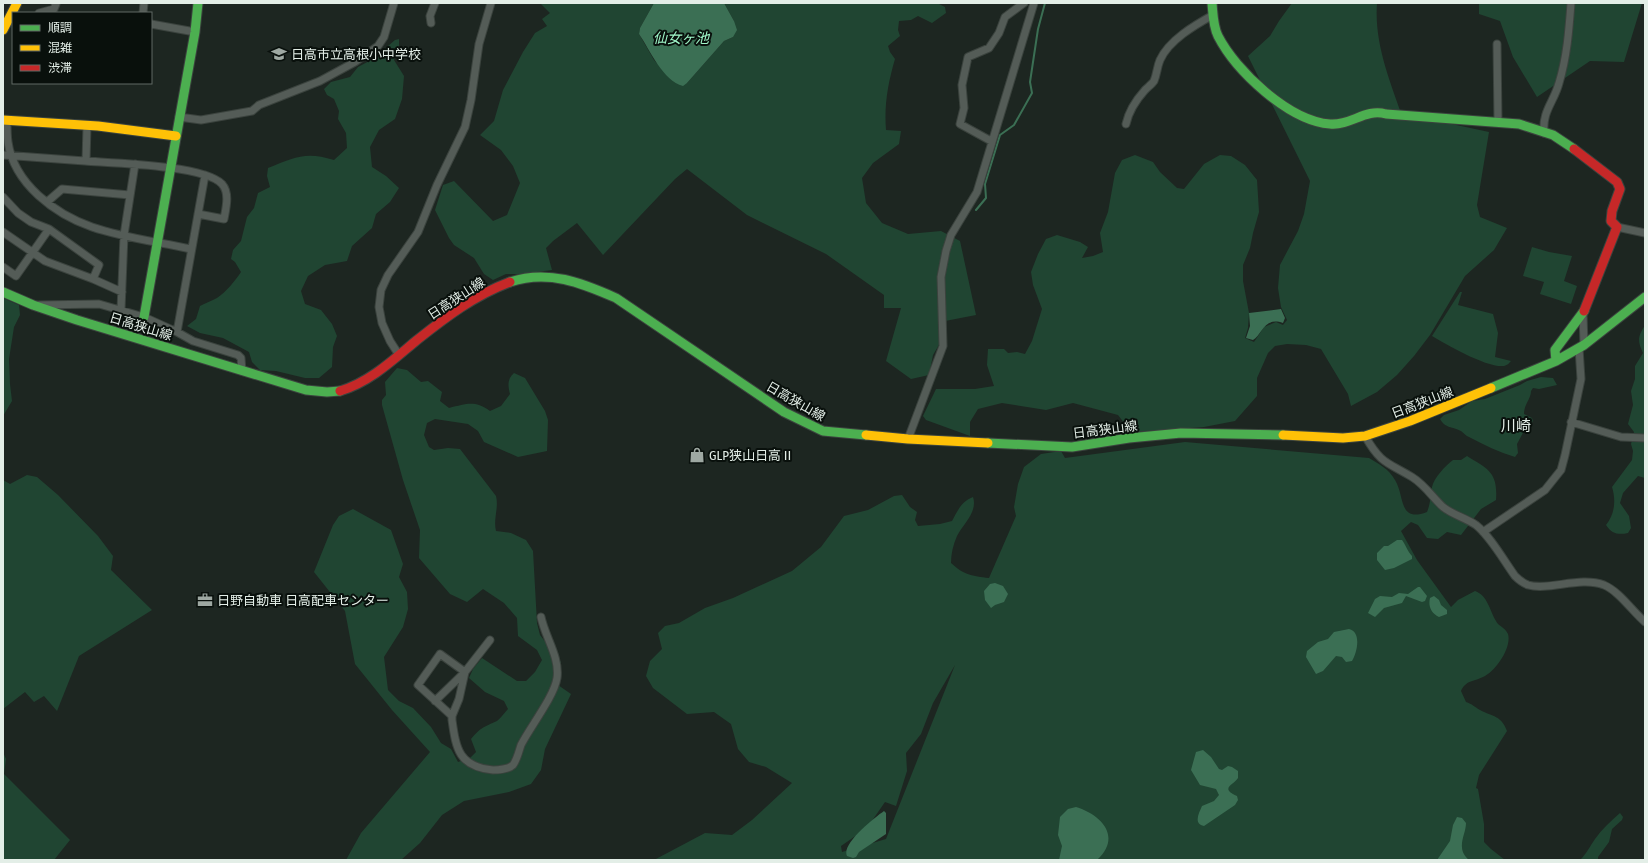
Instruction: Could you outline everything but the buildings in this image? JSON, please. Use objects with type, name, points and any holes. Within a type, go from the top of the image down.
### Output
[{"type":"main road","points":[[3,30],[16,3]]},
{"type":"main road","points":[[144,317],[195,32],[198,3]]},
{"type":"main road","points":[[1212,3],[1215,28],[1220,40],[1258,87],[1311,120],[1330,124],[1345,124],[1364,114],[1374,111],[1386,114],[1519,124],[1553,135],[1577,151],[1620,185],[1620,193],[1612,211],[1611,221],[1617,227],[1583,314],[1555,350],[1556,361]]},
{"type":"main road","points":[[5,120],[87,126],[176,136]]},
{"type":"main road","name":"日高狭山線","points":[[3,292],[33,305],[77,320],[306,390],[338,391],[357,385],[373,376],[458,309],[495,288],[510,282],[528,278],[561,278],[591,286],[616,298],[784,412],[823,431],[837,434],[908,439],[1072,446],[1129,438],[1181,434],[1225,433],[1343,438],[1365,436],[1410,421],[1556,361],[1581,347],[1645,297]]},
{"type":"street","points":[[42,12],[54,9],[55,3]]},
{"type":"street","points":[[179,117],[201,120],[252,112],[259,105],[320,81],[344,68],[378,46],[384,37],[394,3]]},
{"type":"street","points":[[431,23],[430,16],[435,3]]},
{"type":"street","points":[[399,355],[390,341],[382,323],[379,307],[381,290],[388,275],[418,232],[437,185],[465,126],[471,100],[479,44],[491,3]]},
{"type":"street","points":[[991,141],[959,127],[964,108],[962,86],[968,57],[989,48],[999,33],[1005,17],[1024,3]]},
{"type":"street","points":[[908,439],[943,346],[941,277],[946,251],[951,235],[977,192],[991,141],[1034,3]]},
{"type":"street","points":[[1544,133],[1543,122],[1559,85],[1565,58],[1571,3]]},
{"type":"street","points":[[1126,124],[1134,103],[1153,82],[1164,54],[1190,27],[1213,15]]},
{"type":"street","points":[[152,24],[195,32]]},
{"type":"street","points":[[1498,44],[1498,122]]},
{"type":"street","points":[[5,120],[11,155],[23,179],[48,202],[67,215],[92,227],[191,249]]},
{"type":"street","points":[[86,161],[87,126]]},
{"type":"street","points":[[3,155],[171,167],[205,175],[222,184],[226,192],[227,200],[224,219],[198,214]]},
{"type":"street","points":[[121,310],[124,235],[135,164]]},
{"type":"street","points":[[177,332],[205,175]]},
{"type":"street","points":[[48,202],[62,189],[130,195]]},
{"type":"street","points":[[3,197],[18,213],[31,222],[49,229],[99,264],[93,279]]},
{"type":"street","points":[[1617,227],[1645,233]]},
{"type":"street","points":[[3,267],[16,276],[49,229]]},
{"type":"street","points":[[3,232],[45,261],[93,279],[122,292]]},
{"type":"street","points":[[33,305],[99,304],[144,317],[193,341],[238,354],[241,358],[242,371]]},
{"type":"street","points":[[1483,532],[1545,490],[1561,470],[1581,379],[1583,314]]},
{"type":"street","points":[[1571,422],[1621,437],[1645,438]]},
{"type":"street","points":[[1365,436],[1373,451],[1381,459],[1390,466],[1413,478],[1444,508],[1469,521],[1483,532],[1520,581],[1528,585],[1538,586],[1589,582],[1604,585],[1618,595],[1645,622]]},
{"type":"street","points":[[465,672],[460,695],[452,716],[458,751],[469,763],[484,769],[496,770],[506,768],[512,765],[522,744],[550,696],[557,678],[554,652],[543,629],[541,617]]},
{"type":"street","points":[[436,701],[465,672],[490,640]]},
{"type":"street","points":[[452,716],[418,686],[440,654],[465,672]]},
{"type":"street","points":[[450,687],[460,695]]},
{"type":"shaded area","points":[[540,3],[654,3],[640,28],[639,34],[654,60],[679,84],[687,83],[724,41],[733,37],[734,21],[724,3],[937,3],[945,7],[946,13],[932,23],[918,16],[911,20],[899,21],[898,30],[900,36],[888,46],[895,59],[887,94],[886,130],[901,131],[899,144],[873,163],[862,178],[866,203],[882,223],[908,234],[941,231],[960,241],[976,315],[940,322],[940,343],[933,355],[929,375],[911,379],[886,361],[901,308],[884,308],[884,295],[826,254],[747,215],[687,169],[675,179],[603,255],[577,223],[546,248],[552,270],[522,274],[506,274],[493,280],[484,274],[474,258],[454,245],[435,210],[443,185],[454,181],[493,221],[507,215],[520,183],[513,166],[501,150],[480,135],[494,121],[503,90],[523,52],[535,33],[547,26],[542,19],[550,13]]},
{"type":"shaded area","points":[[1292,3],[1377,3],[1380,48],[1403,119],[1433,120],[1489,132],[1477,205],[1480,217],[1507,228],[1494,250],[1465,276],[1430,335],[1414,356],[1397,375],[1377,392],[1351,406],[1348,394],[1321,349],[1306,345],[1287,344],[1275,346],[1268,353],[1257,378],[1257,396],[1235,421],[1204,427],[1131,432],[1118,415],[1073,403],[1046,410],[1002,403],[978,409],[970,422],[970,436],[926,420],[923,416],[936,389],[975,389],[994,386],[987,365],[988,349],[1004,349],[1008,353],[1017,352],[1025,354],[1032,341],[1042,309],[1033,285],[1031,272],[1046,239],[1057,235],[1080,242],[1088,247],[1082,258],[1103,252],[1100,233],[1108,212],[1115,173],[1122,160],[1135,155],[1153,162],[1160,172],[1177,188],[1184,189],[1204,164],[1220,155],[1231,156],[1245,165],[1257,180],[1259,212],[1250,248],[1243,265],[1243,281],[1249,313],[1248,328],[1245,338],[1254,342],[1264,327],[1276,322],[1283,325],[1287,320],[1281,307],[1278,288],[1280,265],[1298,231],[1304,214],[1310,181],[1248,56],[1270,36]]},
{"type":"shaded area","points":[[1479,3],[1642,3],[1624,62],[1590,61],[1537,97],[1513,57],[1500,21],[1479,14]]},
{"type":"shaded area","points":[[399,39],[399,49],[394,60],[404,76],[402,99],[395,119],[379,130],[370,147],[372,167],[386,176],[399,188],[390,202],[376,214],[372,228],[352,246],[347,261],[325,265],[308,276],[301,291],[305,304],[321,310],[332,324],[337,336],[333,347],[332,367],[319,378],[305,378],[276,371],[260,370],[252,362],[249,352],[223,338],[200,333],[187,326],[196,319],[200,306],[220,296],[241,272],[235,262],[231,259],[233,250],[241,241],[247,217],[254,208],[258,193],[270,187],[267,176],[268,168],[301,156],[316,156],[334,160],[347,148],[346,133],[338,119],[339,111],[334,99],[327,95],[324,89],[331,82],[350,77],[358,67],[373,59],[395,40]]},
{"type":"shaded area","points":[[1532,247],[1572,256],[1564,281],[1577,286],[1571,304],[1540,294],[1544,282],[1523,276]]},
{"type":"shaded area","points":[[1460,292],[1462,292],[1458,305],[1493,314],[1498,333],[1495,357],[1511,361],[1507,365],[1497,366],[1478,360],[1432,336]]},
{"type":"shaded area","points":[[3,298],[19,305],[20,315],[14,327],[9,359],[12,401],[3,416]]},
{"type":"shaded area","points":[[1645,325],[1645,478],[1638,476],[1623,493],[1620,503],[1629,516],[1631,528],[1628,533],[1618,534],[1613,532],[1606,525],[1614,507],[1612,487],[1632,460],[1633,451],[1631,444],[1634,432],[1628,424],[1633,405],[1631,391],[1635,379],[1635,366],[1643,353],[1639,339]]},
{"type":"shaded area","points":[[397,368],[407,370],[421,382],[428,381],[442,392],[440,401],[449,408],[466,404],[475,404],[490,411],[501,406],[510,394],[509,383],[510,378],[514,373],[525,378],[545,411],[548,420],[547,451],[518,457],[484,442],[478,431],[468,424],[435,419],[427,423],[424,435],[429,447],[434,450],[448,448],[460,449],[496,496],[496,531],[511,533],[526,540],[533,551],[537,623],[540,635],[561,662],[561,674],[558,685],[571,694],[545,749],[541,770],[531,784],[509,792],[464,801],[442,815],[420,843],[401,860],[346,860],[361,833],[430,752],[392,710],[355,664],[345,611],[314,572],[333,525],[339,516],[353,509],[391,530],[403,564],[399,577],[407,592],[408,609],[403,627],[384,657],[388,690],[399,701],[413,708],[431,727],[441,743],[451,749],[458,762],[470,758],[476,752],[471,739],[474,735],[483,728],[497,721],[508,709],[504,701],[485,692],[469,678],[473,669],[482,658],[517,681],[526,681],[535,672],[542,660],[537,650],[518,636],[517,618],[504,603],[483,589],[467,602],[450,594],[419,558],[420,530],[403,480],[382,405],[382,400],[386,395],[385,382]]},
{"type":"shaded area","points":[[1541,377],[1553,378],[1557,385],[1539,389],[1533,388],[1531,391],[1524,414],[1532,418],[1533,421],[1525,429],[1517,444],[1518,453],[1515,457],[1497,451],[1467,436],[1458,429],[1447,426],[1440,419],[1444,415],[1459,410],[1472,401],[1485,399],[1527,381]]},
{"type":"shaded area","points":[[1185,442],[1369,458],[1384,467],[1390,473],[1398,486],[1404,506],[1411,514],[1427,512],[1432,487],[1435,480],[1440,472],[1453,460],[1461,460],[1467,456],[1486,468],[1493,477],[1495,483],[1496,500],[1481,509],[1461,535],[1447,532],[1438,539],[1427,538],[1418,525],[1411,522],[1401,531],[1417,560],[1451,607],[1458,600],[1475,591],[1483,596],[1488,603],[1497,623],[1508,634],[1509,640],[1505,652],[1502,659],[1493,670],[1479,679],[1468,683],[1461,691],[1466,702],[1499,719],[1507,731],[1479,775],[1476,788],[1478,789],[1484,824],[1484,842],[1505,860],[654,860],[705,833],[732,835],[752,820],[792,783],[766,767],[749,762],[738,749],[731,724],[714,712],[687,714],[653,688],[646,676],[650,661],[662,649],[658,633],[665,626],[679,623],[705,608],[733,598],[792,571],[821,547],[844,516],[868,510],[894,496],[902,495],[910,507],[917,512],[915,520],[918,526],[940,524],[952,521],[963,504],[973,497],[974,502],[972,513],[960,531],[953,546],[951,563],[968,574],[989,578],[1016,516],[1014,507],[1018,484],[1024,467],[1041,454],[1061,451],[1065,458]],"holes":[[[955,665],[886,839],[842,852],[841,846],[867,828],[885,802],[896,806],[907,771],[906,753],[921,734],[933,703]]]},
{"type":"shaded area","points":[[27,475],[37,477],[58,495],[98,536],[113,556],[111,570],[152,610],[79,656],[57,711],[44,696],[34,702],[25,692],[3,709],[3,480],[10,484]]},
{"type":"shaded area","points":[[3,752],[6,759],[4,774],[70,840],[54,860],[3,860]]},
{"type":"shaded area","points":[[1620,813],[1623,817],[1622,820],[1612,829],[1609,842],[1598,857],[1598,860],[1580,860],[1595,839]]},
{"type":"water","name":"仙女ヶ池","points":[[654,3],[724,3],[734,21],[737,30],[733,37],[724,41],[683,86],[676,83],[663,72],[639,34],[640,28]]},
{"type":"water","points":[[1281,309],[1285,318],[1283,323],[1272,322],[1264,327],[1253,340],[1246,338],[1250,326],[1249,313]]},
{"type":"water","points":[[1397,540],[1402,540],[1412,556],[1412,559],[1394,568],[1385,570],[1377,560],[1377,553],[1384,546],[1388,546]]},
{"type":"water","points":[[995,583],[1003,586],[1008,594],[1004,602],[991,608],[985,600],[984,591],[990,584]]},
{"type":"water","points":[[1420,587],[1427,596],[1425,601],[1422,602],[1406,596],[1402,603],[1384,608],[1375,617],[1368,613],[1375,599],[1380,596],[1392,597],[1399,593],[1408,594]]},
{"type":"water","points":[[1434,596],[1447,610],[1447,614],[1439,617],[1432,611],[1429,601],[1430,598]]},
{"type":"water","points":[[1349,629],[1356,634],[1357,638],[1357,648],[1352,661],[1346,662],[1342,657],[1336,656],[1323,671],[1316,674],[1306,657],[1307,651],[1318,642],[1328,639],[1334,632]]},
{"type":"water","points":[[1203,750],[1211,757],[1219,769],[1222,770],[1228,766],[1238,771],[1238,778],[1228,789],[1237,796],[1238,800],[1235,805],[1204,826],[1198,821],[1198,815],[1202,806],[1214,801],[1219,795],[1216,789],[1200,785],[1191,770],[1196,752]]},
{"type":"water","points":[[1076,807],[1094,815],[1106,828],[1108,843],[1097,860],[1059,860],[1062,846],[1058,835],[1060,817],[1068,809]]},
{"type":"water","points":[[884,811],[886,813],[886,834],[859,852],[856,857],[853,858],[847,856],[846,851],[853,838],[866,825]]},
{"type":"water","points":[[1457,817],[1462,818],[1466,823],[1462,846],[1465,855],[1469,860],[1437,860],[1450,841],[1453,825]]},
{"type":"waterway","points":[[976,210],[986,198],[985,184],[1000,135],[1014,125],[1032,93],[1030,82],[1038,29],[1045,3]]},
{"type":"traffic: fast","points":[[144,317],[195,32],[198,3]]},
{"type":"traffic: fast","points":[[1212,3],[1216,32],[1226,50],[1237,64],[1265,92],[1281,104],[1314,121],[1338,124],[1371,113],[1378,113],[1519,124],[1553,135],[1574,149]]},
{"type":"traffic: fast","points":[[510,282],[524,278],[551,277],[578,283],[603,292],[616,298],[784,412],[823,431],[866,435]]},
{"type":"traffic: fast","points":[[3,292],[33,305],[77,320],[306,390],[327,392],[340,391]]},
{"type":"traffic: fast","points":[[1491,388],[1556,361],[1584,345],[1645,297]]},
{"type":"traffic: fast","points":[[1556,361],[1555,350],[1584,311]]},
{"type":"traffic: fast","points":[[988,443],[1072,447],[1129,438],[1181,433],[1283,435]]},
{"type":"traffic: slow","points":[[12,12],[17,3]]},
{"type":"traffic: slow","points":[[3,30],[12,13]]},
{"type":"traffic: slow","points":[[3,120],[98,126],[176,136]]},
{"type":"traffic: slow","points":[[1283,435],[1343,438],[1365,436],[1410,421],[1491,388]]},
{"type":"traffic: slow","points":[[866,435],[908,439],[988,443]]},
{"type":"traffic: jam","points":[[1574,149],[1617,182],[1620,189],[1612,211],[1611,221],[1617,227],[1584,311]]},
{"type":"traffic: jam","points":[[340,391],[361,382],[381,370],[428,331],[461,307],[485,293],[510,282]]},
{"type":"place","name":"日高市立高根小中学校","points":[[279,54]]},
{"type":"place","name":"GLP狭山日高Ⅱ","points":[[697,455]]},
{"type":"place","name":"日野自動車 日高配車センター","points":[[205,600]]},
{"type":"district","name":"川崎","points":[[1516,426]]}]
